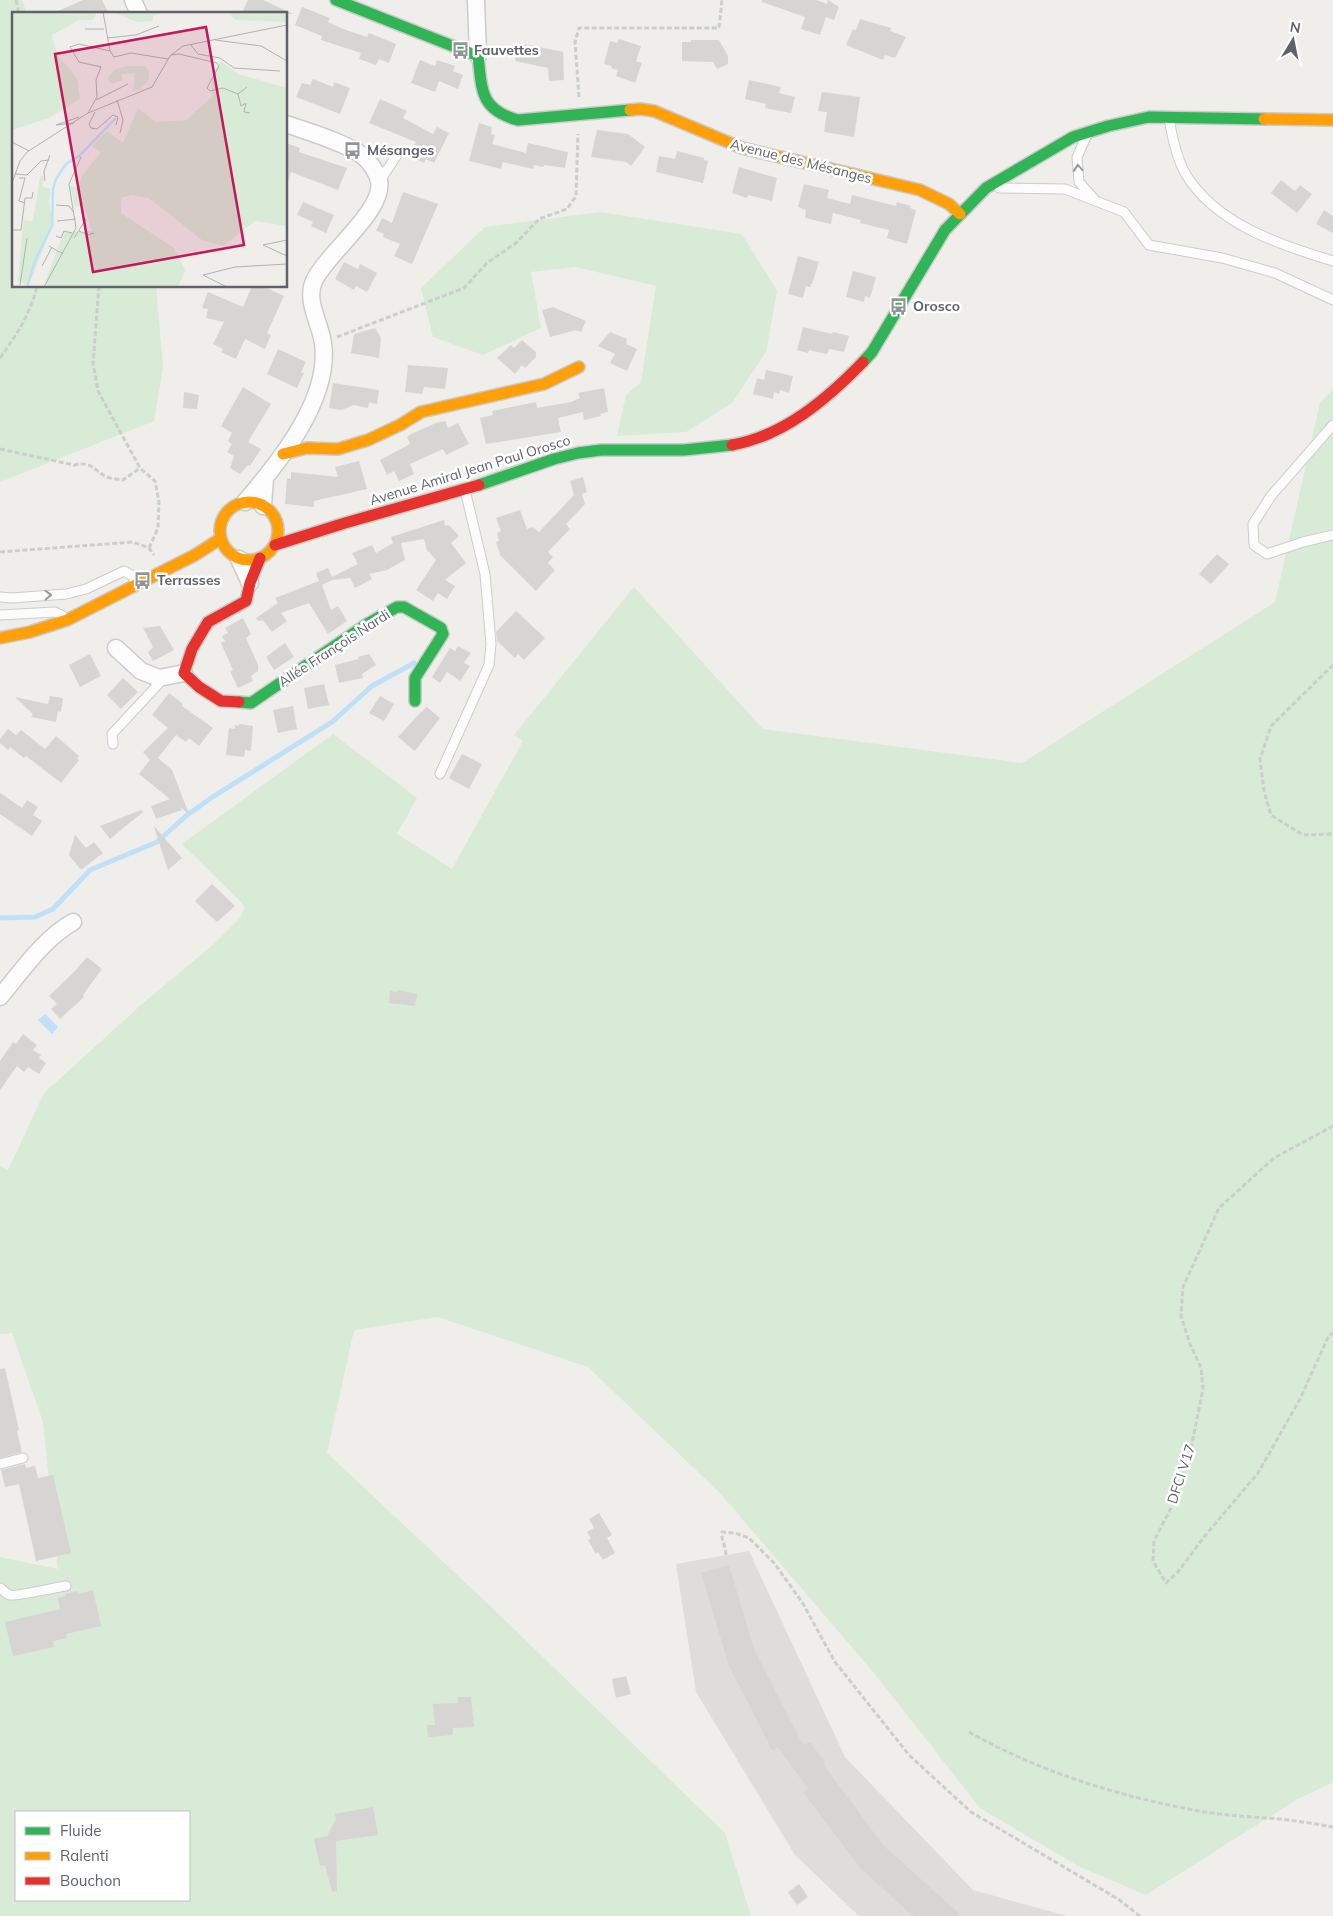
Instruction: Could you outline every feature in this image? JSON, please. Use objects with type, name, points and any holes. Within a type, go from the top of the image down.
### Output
[{"type":"street","points":[[133,0],[138,12]]},
{"type":"street","points":[[336,0],[478,56],[476,0]]},
{"type":"street","name":"Avenue des Mésanges","points":[[478,56],[484,95],[492,110],[503,117],[518,120],[640,109],[654,111],[742,148],[920,190],[949,204],[960,214]]},
{"type":"street","name":"Avenue Amiral Jean Paul Orosco","points":[[322,528],[465,490],[568,454],[606,450],[658,451],[726,446],[761,438],[785,427],[856,370],[872,352],[945,230],[960,214],[986,188],[1074,137],[1108,126],[1148,118],[1333,120]]},
{"type":"street","points":[[250,583],[237,558],[228,552],[220,539],[221,522],[230,508],[246,502],[296,434],[320,381],[323,343],[311,299],[313,282],[321,268],[369,213],[377,196],[379,182],[364,156],[288,125]]},
{"type":"street","points":[[283,454],[307,448],[338,448],[368,440],[400,425],[421,412],[544,384],[579,368]]},
{"type":"street","points":[[264,506],[265,478]]},
{"type":"street","points":[[195,555],[253,560],[268,553],[277,537],[276,521],[271,512],[264,506],[246,502]]},
{"type":"street","points":[[276,521],[293,526],[322,528]]},
{"type":"street","points":[[274,545],[322,528]]},
{"type":"street","points":[[0,638],[30,632],[67,620],[195,555],[220,539]]},
{"type":"street","points":[[116,648],[141,671],[160,678],[184,673],[192,648],[208,622],[246,601],[250,583],[260,558]]},
{"type":"street","name":"Allée François Nardi","points":[[184,673],[199,687],[221,701],[251,703],[367,624],[397,607],[404,607],[441,628],[443,634],[415,678],[415,701]]},
{"type":"street","points":[[0,997],[33,956],[64,926],[73,922]]},
{"type":"lane","points":[[1169,118],[1175,149],[1185,172],[1200,194],[1226,216],[1251,230],[1288,248],[1333,262]]},
{"type":"lane","points":[[1088,132],[1077,157],[1079,182],[1096,201]]},
{"type":"lane","points":[[379,182],[399,152]]},
{"type":"lane","points":[[986,188],[1065,189],[1124,212],[1149,245],[1222,258],[1266,271],[1333,300]]},
{"type":"lane","points":[[1333,425],[1271,496],[1253,524],[1254,545],[1267,554],[1303,542],[1333,535]]},
{"type":"lane","points":[[440,774],[490,665],[491,644],[485,574],[465,490]]},
{"type":"lane","points":[[0,597],[12,598],[66,594],[86,589],[124,571],[133,576],[136,584]]},
{"type":"lane","points":[[0,615],[55,612],[61,614],[67,620]]},
{"type":"lane","points":[[113,744],[112,734],[164,678]]},
{"type":"lane","points":[[0,1464],[23,1458]]},
{"type":"lane","points":[[0,1588],[11,1595],[22,1596],[28,1592],[66,1586]]},
{"type":"path","points":[[323,343],[464,288],[487,263],[516,243],[539,219],[567,209],[576,196],[579,88],[575,42],[578,28],[719,28],[722,0]]},
{"type":"path","points":[[0,358],[16,337],[34,302],[37,288]]},
{"type":"path","points":[[99,288],[93,363],[98,391],[140,468],[156,481],[159,502],[158,528],[149,548]]},
{"type":"path","points":[[0,449],[74,465],[84,463],[96,468],[106,476],[123,480],[140,468]]},
{"type":"path","points":[[0,552],[133,542],[149,548],[166,569]]},
{"type":"path","points":[[1333,665],[1271,726],[1260,758],[1264,791],[1271,815],[1303,836],[1333,834]]},
{"type":"path","name":"DFCI V17","points":[[1333,1126],[1274,1158],[1220,1208],[1183,1287],[1181,1316],[1200,1368],[1203,1389],[1188,1463],[1154,1541],[1153,1561],[1166,1584],[1178,1572],[1204,1537],[1258,1473],[1300,1399],[1329,1335],[1333,1333]]},
{"type":"path","points":[[726,1555],[726,1547],[721,1539],[722,1532],[735,1533],[749,1538],[774,1563],[802,1602],[835,1662],[909,1755],[971,1812],[1118,1899],[1140,1916]]},
{"type":"path","points":[[969,1732],[1006,1752],[1040,1767],[1090,1785],[1144,1800],[1207,1812],[1333,1827]]},
{"type":"shaded area","points":[[749,1551],[845,1757],[973,1890],[1067,1916],[859,1916],[795,1855],[696,1692],[676,1564]]},
{"type":"green space","points":[[0,0],[22,0],[26,12],[12,12],[12,288],[156,288],[163,367],[154,421],[0,482]]},
{"type":"green space","points":[[600,212],[742,234],[777,291],[766,352],[732,403],[686,432],[617,436],[626,395],[641,382],[656,286],[576,267],[531,272],[541,328],[483,355],[433,337],[421,288],[485,227]]},
{"type":"green space","points":[[1333,389],[1333,1782],[1296,1800],[1146,1895],[1078,1866],[980,1808],[874,1673],[720,1493],[588,1367],[438,1317],[354,1330],[327,1453],[486,1602],[725,1833],[751,1916],[0,1916],[0,1557],[58,1569],[43,1422],[12,1333],[0,1334],[0,1166],[8,1170],[44,1093],[141,1005],[215,943],[239,919],[245,908],[240,901],[182,844],[333,734],[417,798],[397,834],[452,869],[523,741],[514,735],[634,587],[763,729],[1022,763],[1275,602],[1320,403]]},
{"type":"water","points":[[45,1014],[58,1027],[52,1034],[38,1020]]},
{"type":"building","points":[[83,0],[102,0],[108,12],[56,12]]},
{"type":"building","points":[[248,0],[263,0],[293,14],[288,14],[288,12],[242,12]]},
{"type":"building","points":[[762,0],[816,0],[827,4],[828,0],[839,7],[834,20],[826,17],[820,35],[801,29],[805,17],[762,2]]},
{"type":"building","points":[[302,7],[330,18],[328,22],[343,29],[367,37],[369,33],[396,44],[389,63],[379,59],[376,65],[359,59],[361,53],[321,40],[322,36],[295,25]]},
{"type":"building","points":[[860,19],[891,28],[890,31],[906,37],[895,58],[885,55],[883,60],[846,45],[853,29],[856,30]]},
{"type":"building","points":[[619,39],[641,46],[636,61],[642,63],[635,83],[616,76],[618,70],[604,64],[610,41],[617,43]]},
{"type":"building","points":[[691,40],[719,40],[728,56],[728,64],[717,69],[713,62],[682,61],[682,42],[691,42]]},
{"type":"building","points":[[519,43],[563,52],[564,80],[549,81],[548,68],[515,61]]},
{"type":"building","points":[[420,60],[435,66],[437,60],[455,66],[453,71],[463,75],[458,89],[439,81],[435,92],[411,83]]},
{"type":"building","points":[[313,79],[333,87],[334,82],[350,88],[340,114],[296,97],[302,83],[310,85]]},
{"type":"building","points":[[749,80],[781,87],[779,93],[795,97],[791,113],[765,108],[766,104],[745,99]]},
{"type":"building","points":[[822,92],[860,97],[854,137],[824,132],[827,112],[818,111]]},
{"type":"building","points":[[380,99],[407,111],[403,118],[433,134],[437,127],[449,133],[434,163],[426,159],[424,163],[409,156],[416,142],[369,123]]},
{"type":"building","points":[[479,123],[492,127],[491,134],[495,135],[492,144],[526,153],[528,143],[568,152],[565,168],[534,165],[533,169],[503,162],[501,169],[469,161]]},
{"type":"building","points":[[597,130],[628,134],[645,147],[631,166],[626,162],[591,157]]},
{"type":"building","points":[[288,144],[300,148],[299,152],[347,168],[338,190],[291,172],[288,182]]},
{"type":"building","points":[[677,151],[704,158],[704,160],[708,161],[703,183],[656,172],[659,156],[675,159]]},
{"type":"building","points":[[739,167],[777,178],[772,201],[748,195],[747,198],[732,193]]},
{"type":"building","points":[[1281,180],[1295,191],[1300,185],[1312,194],[1297,213],[1271,193]]},
{"type":"building","points":[[804,184],[829,190],[827,198],[850,204],[852,195],[896,206],[897,202],[911,206],[910,208],[916,210],[907,244],[887,238],[889,230],[860,223],[861,220],[833,213],[831,224],[805,218],[806,210],[798,207]]},
{"type":"building","points":[[403,192],[438,204],[412,264],[394,256],[400,244],[383,237],[384,234],[376,231],[382,218],[392,223]]},
{"type":"building","points":[[303,202],[334,215],[326,233],[311,226],[313,222],[297,215]]},
{"type":"building","points":[[1324,210],[1333,216],[1333,233],[1316,224]]},
{"type":"building","points":[[798,256],[819,262],[812,284],[810,287],[806,286],[803,298],[788,294]]},
{"type":"building","points":[[344,262],[358,269],[360,264],[377,273],[367,292],[356,286],[354,290],[335,279]]},
{"type":"building","points":[[853,271],[876,277],[870,298],[865,296],[864,302],[846,297]]},
{"type":"building","points":[[251,288],[266,288],[284,296],[267,333],[271,335],[265,349],[245,339],[236,359],[221,352],[223,349],[213,344],[224,322],[206,318],[208,309],[202,308],[208,292],[243,307]]},
{"type":"building","points":[[553,307],[586,321],[581,332],[576,330],[550,337],[542,310]]},
{"type":"building","points":[[803,327],[849,336],[844,352],[829,349],[827,354],[809,350],[808,353],[797,350]]},
{"type":"building","points":[[375,328],[381,338],[379,358],[351,353],[354,334]]},
{"type":"building","points":[[610,332],[627,339],[626,344],[637,349],[627,371],[610,363],[615,354],[598,346]]},
{"type":"building","points":[[522,340],[536,352],[536,357],[525,368],[522,365],[515,374],[497,358],[511,345],[514,348]]},
{"type":"building","points":[[278,349],[306,362],[301,372],[304,373],[297,388],[267,374]]},
{"type":"building","points":[[408,365],[448,368],[445,389],[424,387],[422,394],[405,392]]},
{"type":"building","points":[[766,370],[793,376],[789,393],[780,390],[779,394],[774,392],[773,399],[753,394],[757,378],[764,380]]},
{"type":"building","points":[[333,383],[379,390],[377,404],[369,402],[368,408],[354,405],[341,410],[329,408]]},
{"type":"building","points":[[243,387],[271,404],[248,442],[261,449],[250,466],[248,465],[240,474],[230,468],[234,456],[227,452],[232,444],[228,441],[232,433],[221,426]]},
{"type":"building","points":[[604,388],[608,412],[600,414],[601,416],[584,420],[583,412],[558,418],[561,432],[486,444],[480,418],[493,415],[492,411],[536,402],[537,408],[571,402],[580,398],[578,393]]},
{"type":"building","points":[[184,392],[199,395],[197,409],[183,408]]},
{"type":"building","points":[[445,421],[448,428],[458,423],[469,444],[446,455],[443,449],[410,464],[414,474],[399,481],[394,471],[387,475],[380,460],[410,444],[407,437],[411,434]]},
{"type":"building","points":[[359,461],[367,489],[314,501],[314,507],[285,504],[287,478],[291,479],[291,472],[338,477],[335,467]]},
{"type":"building","points":[[583,477],[587,492],[582,494],[585,504],[566,524],[570,529],[548,552],[553,557],[548,563],[555,570],[536,591],[500,555],[496,542],[499,541],[497,533],[501,531],[496,518],[520,510],[527,529],[533,527],[539,532],[574,495],[570,481]]},
{"type":"building","points":[[444,520],[445,526],[449,525],[459,536],[451,543],[466,563],[445,580],[455,586],[447,599],[438,593],[433,601],[416,590],[436,560],[427,550],[424,539],[401,543],[405,560],[387,570],[369,574],[372,579],[355,588],[350,578],[332,580],[322,585],[331,610],[338,606],[347,621],[328,634],[309,603],[281,613],[287,621],[272,632],[263,620],[258,621],[256,618],[278,603],[275,598],[319,581],[316,573],[328,568],[332,577],[358,564],[352,553],[372,545],[376,553],[393,543],[391,537]]},
{"type":"building","points":[[1217,554],[1229,564],[1211,584],[1199,574]]},
{"type":"building","points":[[516,611],[545,638],[524,660],[518,654],[515,658],[497,641],[496,632]]},
{"type":"building","points":[[243,618],[251,634],[246,638],[258,665],[258,671],[251,676],[253,681],[238,688],[230,671],[233,670],[221,643],[225,641],[222,636],[228,633],[225,628]]},
{"type":"building","points":[[160,626],[174,650],[153,661],[148,652],[153,647],[143,628]]},
{"type":"building","points":[[285,643],[294,657],[274,670],[266,657]]},
{"type":"building","points":[[458,646],[471,653],[464,663],[470,666],[460,681],[447,672],[440,683],[432,677],[450,648],[455,651]]},
{"type":"building","points":[[90,654],[101,676],[80,687],[69,665]]},
{"type":"building","points":[[369,654],[376,665],[362,674],[363,678],[339,683],[335,665],[359,659],[358,657]]},
{"type":"building","points":[[123,678],[138,692],[121,709],[107,695]]},
{"type":"building","points":[[324,684],[329,705],[308,709],[304,688]]},
{"type":"building","points":[[169,693],[183,704],[182,706],[213,728],[199,746],[189,738],[186,742],[176,735],[158,758],[172,770],[189,814],[180,807],[182,810],[156,819],[151,806],[170,799],[139,774],[150,760],[143,752],[168,728],[152,715]]},
{"type":"building","points":[[50,696],[63,698],[61,712],[58,711],[56,722],[31,717],[33,714],[15,697],[48,704]]},
{"type":"building","points":[[380,696],[394,704],[384,721],[369,713]]},
{"type":"building","points":[[293,706],[297,729],[278,733],[273,710]]},
{"type":"building","points":[[427,707],[440,718],[415,751],[398,737]]},
{"type":"building","points":[[239,724],[253,726],[251,751],[245,750],[244,757],[226,755],[229,728],[235,729],[235,725],[239,726]]},
{"type":"building","points":[[8,729],[16,735],[21,730],[45,749],[56,736],[79,756],[77,758],[79,760],[61,783],[26,756],[24,758],[10,747],[8,750],[0,743],[0,739]]},
{"type":"building","points":[[462,754],[482,764],[469,789],[449,778]]},
{"type":"building","points":[[0,793],[22,808],[27,800],[38,807],[33,815],[42,821],[32,836],[0,814]]},
{"type":"building","points":[[141,810],[143,812],[110,839],[100,826]]},
{"type":"building","points":[[154,827],[182,858],[168,870]]},
{"type":"building","points":[[75,835],[86,848],[94,842],[103,853],[81,870],[69,855]]},
{"type":"building","points":[[212,884],[235,906],[217,922],[195,901]]},
{"type":"building","points":[[87,957],[102,969],[83,995],[84,997],[60,1019],[51,1009],[57,1004],[49,996]]},
{"type":"building","points":[[398,990],[417,994],[415,1006],[389,1003],[390,991],[398,992]]},
{"type":"building","points":[[23,1034],[37,1045],[33,1050],[41,1055],[39,1058],[46,1063],[39,1074],[28,1067],[24,1072],[17,1066],[0,1090],[0,1061],[13,1042],[16,1044]]},
{"type":"building","points":[[5,1368],[22,1452],[0,1458],[0,1369]]},
{"type":"building","points":[[25,1464],[26,1468],[35,1466],[38,1478],[53,1475],[71,1553],[36,1561],[19,1484],[5,1487],[1,1470]]},
{"type":"building","points":[[599,1513],[612,1535],[607,1538],[615,1553],[603,1560],[598,1552],[596,1554],[588,1540],[591,1539],[587,1532],[594,1528],[589,1519]]},
{"type":"building","points":[[729,1565],[754,1649],[803,1745],[810,1742],[825,1762],[823,1764],[884,1846],[962,1916],[913,1916],[860,1868],[803,1792],[808,1789],[778,1747],[772,1750],[729,1666],[701,1573]]},
{"type":"building","points":[[93,1590],[101,1626],[66,1634],[67,1638],[53,1641],[54,1647],[13,1656],[5,1622],[60,1609],[58,1598],[78,1591],[79,1594]]},
{"type":"building","points":[[626,1676],[631,1694],[616,1698],[612,1679]]},
{"type":"building","points":[[458,1697],[471,1697],[474,1727],[453,1728],[453,1735],[428,1737],[427,1725],[435,1725],[433,1704],[458,1703]]},
{"type":"building","points":[[373,1807],[378,1835],[336,1841],[337,1891],[332,1892],[325,1865],[320,1866],[314,1839],[327,1836],[336,1819],[335,1814]]},
{"type":"building","points":[[799,1884],[808,1897],[797,1905],[788,1892]]},
{"type":"waterway","points":[[0,918],[35,917],[53,909],[90,870],[157,842],[186,816],[211,798],[332,722],[372,686],[414,663]]},
{"type":"traffic: fast","points":[[336,0],[478,56],[482,89],[485,97],[496,111],[506,116],[518,120],[630,110]]},
{"type":"traffic: fast","points":[[863,362],[872,352],[945,230],[986,188],[1073,137],[1108,126],[1149,117],[1264,119]]},
{"type":"traffic: fast","points":[[479,485],[554,459],[578,453],[601,450],[684,450],[732,445]]},
{"type":"traffic: fast","points":[[239,702],[251,703],[367,624],[397,607],[404,607],[441,628],[443,634],[415,678],[415,701]]},
{"type":"traffic: slow","points":[[630,110],[654,111],[742,148],[920,190],[949,204],[960,214]]},
{"type":"traffic: slow","points":[[1264,119],[1333,120]]},
{"type":"traffic: slow","points":[[283,454],[307,448],[338,449],[368,440],[400,425],[421,412],[544,384],[579,367]]},
{"type":"traffic: slow","points":[[243,502],[255,502],[270,510],[278,525],[278,531],[278,537],[270,552],[255,560],[243,560],[228,552],[220,537],[220,525],[228,510],[243,502]]},
{"type":"traffic: slow","points":[[0,638],[30,632],[67,620],[195,555],[220,539]]},
{"type":"traffic: jam","points":[[732,445],[751,440],[787,425],[835,389],[863,362]]},
{"type":"traffic: jam","points":[[275,545],[479,485]]},
{"type":"traffic: jam","points":[[239,702],[221,701],[199,687],[184,673],[192,649],[208,622],[246,601],[250,583],[260,558]]},
{"type":"place","name":"Fauvettes","points":[[460,50]]},
{"type":"place","name":"Mésanges","points":[[353,150]]},
{"type":"place","name":"Orosco","points":[[899,306]]},
{"type":"place","name":"Terrasses","points":[[143,580]]}]
